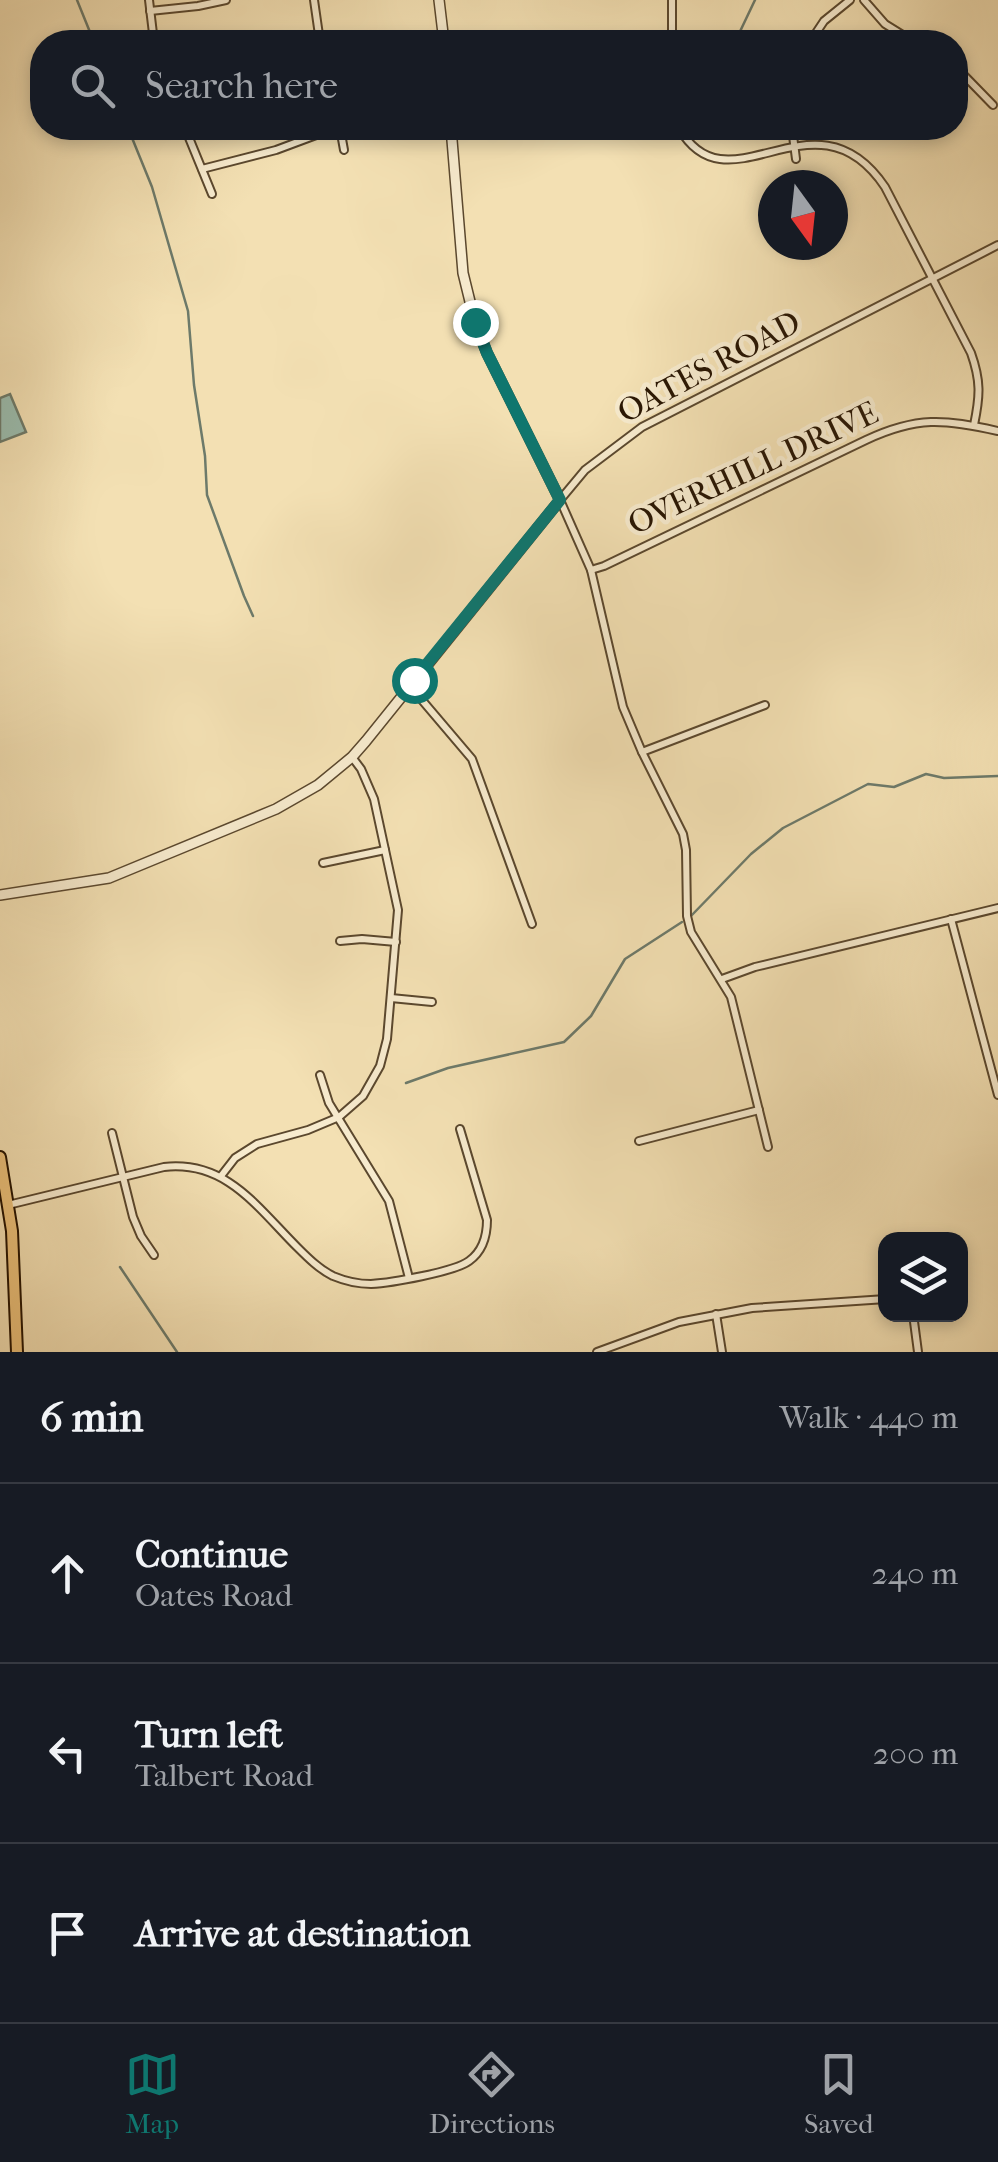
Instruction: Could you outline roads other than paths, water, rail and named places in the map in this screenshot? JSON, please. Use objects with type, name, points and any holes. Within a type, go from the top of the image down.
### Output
[{"type":"main road","points":[[0,1157],[12,1231],[17,1352]]},
{"type":"street","points":[[149,0],[152,30]]},
{"type":"street","points":[[150,11],[226,0]]},
{"type":"street","points":[[314,0],[318,30]]},
{"type":"street","points":[[439,0],[443,30]]},
{"type":"street","points":[[672,0],[672,30]]},
{"type":"street","points":[[818,30],[850,0]]},
{"type":"street","points":[[864,0],[895,30]]},
{"type":"street","points":[[968,80],[993,106]]},
{"type":"street","points":[[190,140],[212,194]]},
{"type":"street","points":[[202,168],[304,140]]},
{"type":"street","points":[[341,140],[344,150]]},
{"type":"street","points":[[452,140],[463,274],[475,322],[591,570],[622,707],[683,834],[685,899],[692,932],[731,998],[768,1147]]},
{"type":"street","points":[[688,140],[709,157],[724,160],[821,144],[858,157],[876,174],[971,353],[979,378],[974,426]]},
{"type":"street","points":[[793,140],[796,159]]},
{"type":"street","name":"OATES ROAD","points":[[0,895],[109,878],[274,809],[318,785],[352,757],[585,470],[642,426],[998,245]]},
{"type":"street","name":"OVERHILL DRIVE","points":[[591,570],[882,432],[928,421],[998,431]]},
{"type":"street","points":[[410,686],[472,759],[532,924]]},
{"type":"street","points":[[642,752],[764,705]]},
{"type":"street","points":[[222,1176],[248,1148],[338,1117],[363,1096],[384,1053],[398,910],[374,799],[352,757]]},
{"type":"street","points":[[322,863],[385,850]]},
{"type":"street","points":[[722,979],[755,966],[998,908]]},
{"type":"street","points":[[951,919],[998,1094]]},
{"type":"street","points":[[340,941],[362,938],[396,942]]},
{"type":"street","points":[[391,998],[432,1002]]},
{"type":"street","points":[[320,1075],[329,1103],[389,1201],[409,1278]]},
{"type":"street","points":[[639,1141],[759,1110]]},
{"type":"street","points":[[8,1204],[164,1167],[200,1168],[236,1186],[324,1271],[352,1282],[371,1284],[409,1278],[466,1264],[485,1239],[486,1214],[460,1128]]},
{"type":"street","points":[[112,1133],[136,1228],[154,1255]]},
{"type":"street","points":[[597,1352],[679,1322],[716,1314],[878,1300]]},
{"type":"street","points":[[716,1314],[722,1352]]},
{"type":"street","points":[[914,1322],[918,1352]]},
{"type":"waterway","points":[[77,0],[89,30]]},
{"type":"waterway","points":[[741,30],[755,0]]},
{"type":"waterway","points":[[133,140],[152,187],[188,311],[207,495],[253,616]]},
{"type":"waterway","points":[[691,916],[751,854],[783,828],[868,784],[894,787],[926,774],[944,778],[998,776]]},
{"type":"waterway","points":[[406,1083],[448,1068],[564,1042],[591,1016],[625,959],[682,922]]},
{"type":"waterway","points":[[120,1267],[177,1352]]}]
